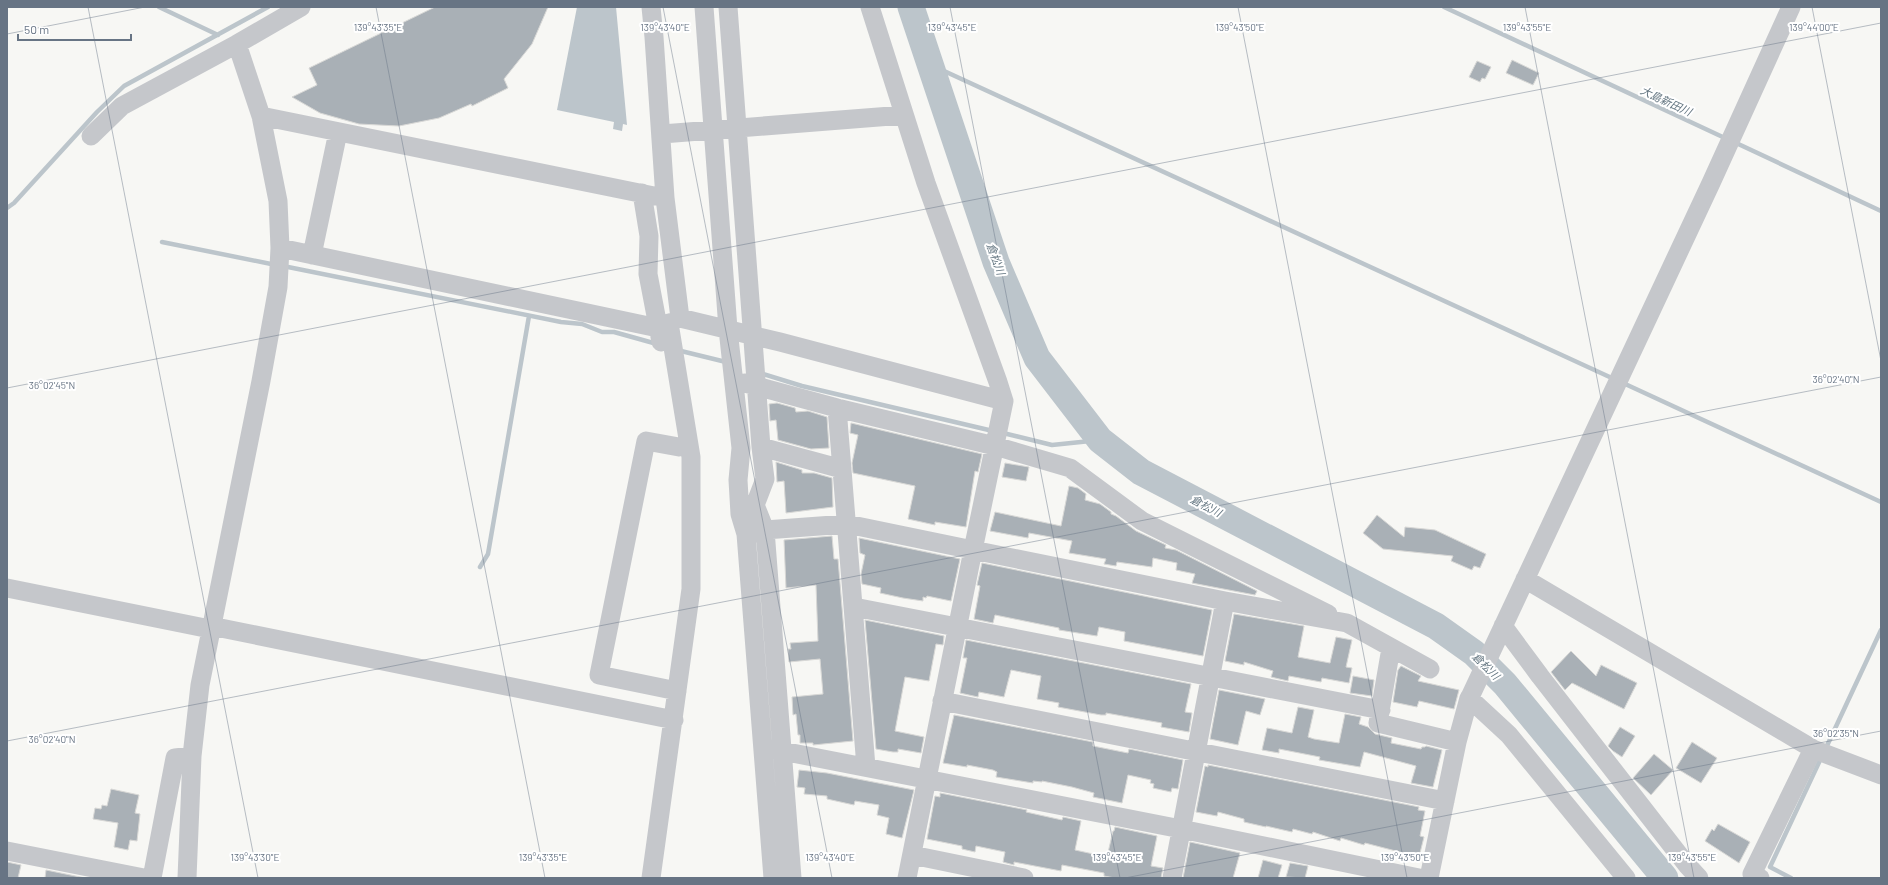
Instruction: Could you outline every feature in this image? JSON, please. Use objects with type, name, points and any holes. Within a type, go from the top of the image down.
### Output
[{"type":"street","points":[[91,136],[122,106],[302,7]]},
{"type":"street","points":[[650,7],[662,134],[666,198],[669,323],[679,447],[680,586],[672,690],[674,720],[651,878]]},
{"type":"street","points":[[704,7],[728,329],[741,448],[738,480],[740,514],[746,534],[774,878]]},
{"type":"street","points":[[728,7],[761,447],[765,478],[755,505],[765,530],[792,878]]},
{"type":"street","points":[[870,7],[926,183],[1004,401],[907,878]]},
{"type":"street","points":[[1470,697],[1792,7]]},
{"type":"street","points":[[188,878],[192,756],[200,685],[263,373],[278,288],[280,248],[278,201],[261,116],[237,44]]},
{"type":"street","points":[[662,134],[904,115]]},
{"type":"street","points":[[261,116],[666,198]]},
{"type":"street","points":[[312,255],[338,132]]},
{"type":"street","points":[[642,193],[649,236],[648,274],[669,323],[691,457],[691,589],[672,690]]},
{"type":"street","points":[[280,248],[669,323],[728,329],[1004,401]]},
{"type":"street","points":[[734,381],[837,408],[995,446],[1070,468],[1142,522],[1347,623],[1430,669]]},
{"type":"street","points":[[837,408],[866,767]]},
{"type":"street","points":[[672,690],[599,675],[646,441],[679,447]]},
{"type":"street","points":[[761,447],[842,469]]},
{"type":"street","points":[[738,480],[765,478]]},
{"type":"street","points":[[746,534],[765,530],[847,524],[1225,601],[1347,623]]},
{"type":"street","points":[[1525,579],[1813,749],[1881,775]]},
{"type":"street","points":[[7,588],[674,720]]},
{"type":"street","points":[[1172,878],[1225,601]]},
{"type":"street","points":[[854,607],[1210,678],[1381,710]]},
{"type":"street","points":[[1503,626],[1682,859],[1699,878]]},
{"type":"street","points":[[1391,648],[1378,723],[1457,742]]},
{"type":"street","points":[[1430,878],[1457,742],[1469,698],[1509,735],[1626,878]]},
{"type":"street","points":[[942,701],[1445,801]]},
{"type":"street","points":[[763,747],[927,778],[1419,878]]},
{"type":"street","points":[[1760,878],[1752,874],[1813,749]]},
{"type":"street","points":[[152,878],[175,758],[192,756]]},
{"type":"street","points":[[7,851],[94,873],[144,878]]},
{"type":"street","points":[[912,855],[1024,878]]},
{"type":"shaded area","points":[[577,7],[616,7],[627,125],[623,124],[622,131],[613,129],[614,122],[557,110]]},
{"type":"building","points":[[435,7],[548,7],[532,44],[504,79],[508,88],[472,106],[471,104],[439,118],[399,126],[359,124],[320,113],[292,97],[317,85],[309,68]]},
{"type":"building","points":[[1512,60],[1539,73],[1533,85],[1506,73]]},
{"type":"building","points":[[1477,61],[1491,67],[1485,79],[1482,78],[1480,82],[1469,77]]},
{"type":"building","points":[[777,403],[795,408],[796,412],[808,411],[827,417],[829,448],[811,449],[778,440],[776,420],[770,421],[769,404]]},
{"type":"building","points":[[851,423],[982,454],[978,472],[975,471],[966,527],[935,522],[935,525],[908,519],[915,486],[853,473],[852,463],[858,435],[850,433]]},
{"type":"building","points":[[776,462],[802,470],[802,473],[814,473],[832,478],[833,507],[786,513],[784,481],[777,482]]},
{"type":"building","points":[[1005,463],[1029,467],[1026,481],[1002,477]]},
{"type":"building","points":[[1069,486],[1078,488],[1086,494],[1085,500],[1100,504],[1111,512],[1111,514],[1136,531],[1166,545],[1165,548],[1176,550],[1257,591],[1255,595],[1192,583],[1195,574],[1176,570],[1177,563],[1153,558],[1152,567],[1117,562],[1116,566],[1104,564],[1106,559],[1069,553],[1072,541],[1029,533],[1028,538],[990,531],[995,512],[1061,526]]},
{"type":"building","points":[[1377,515],[1404,537],[1405,527],[1435,530],[1486,554],[1480,568],[1474,566],[1472,570],[1451,561],[1453,556],[1383,549],[1363,533]]},
{"type":"building","points":[[832,536],[834,559],[838,559],[853,741],[813,745],[813,743],[800,743],[796,714],[793,715],[792,697],[823,694],[820,659],[789,662],[788,649],[791,649],[790,643],[818,641],[816,585],[786,588],[784,540]]},
{"type":"building","points":[[859,538],[960,559],[951,601],[927,596],[926,598],[923,597],[923,601],[903,598],[880,593],[881,588],[862,584],[861,574],[865,555],[860,553]]},
{"type":"building","points":[[982,563],[1212,610],[1203,656],[1124,641],[1125,632],[1099,627],[1097,636],[1059,630],[1059,628],[995,615],[993,623],[974,619],[980,586],[977,585]]},
{"type":"building","points":[[1234,614],[1304,626],[1298,657],[1330,663],[1336,637],[1352,640],[1346,667],[1352,668],[1349,683],[1322,678],[1321,682],[1289,676],[1288,681],[1271,677],[1273,671],[1244,662],[1244,665],[1225,661]]},
{"type":"building","points":[[865,620],[944,636],[943,645],[936,644],[929,681],[905,677],[895,731],[924,737],[921,753],[898,749],[898,752],[893,752],[876,749]]},
{"type":"building","points":[[966,640],[1191,684],[1185,712],[1192,713],[1189,732],[1161,727],[1162,723],[1106,713],[1106,715],[1101,715],[1058,707],[1059,703],[1037,699],[1041,676],[1011,670],[1004,697],[979,692],[978,697],[960,693],[967,658],[963,658]]},
{"type":"building","points":[[1571,651],[1596,676],[1601,665],[1637,683],[1624,709],[1572,683],[1565,690],[1551,672]]},
{"type":"building","points":[[1401,666],[1421,676],[1418,681],[1459,690],[1454,709],[1419,701],[1417,707],[1393,702],[1398,670]]},
{"type":"building","points":[[1353,676],[1374,680],[1372,696],[1350,693]]},
{"type":"building","points":[[1219,690],[1265,699],[1260,715],[1246,711],[1238,745],[1210,739]]},
{"type":"building","points":[[1298,707],[1314,710],[1308,737],[1314,739],[1339,743],[1345,714],[1361,717],[1359,724],[1368,727],[1375,734],[1392,738],[1391,743],[1421,749],[1422,747],[1426,746],[1442,750],[1433,787],[1411,783],[1416,766],[1364,752],[1360,767],[1319,760],[1320,757],[1279,749],[1279,753],[1262,750],[1267,728],[1292,733]]},
{"type":"building","points":[[954,715],[1093,742],[1093,746],[1128,753],[1129,749],[1183,760],[1178,789],[1172,788],[1171,792],[1153,788],[1154,784],[1150,783],[1151,780],[1128,775],[1122,803],[1093,797],[1094,793],[1072,787],[1042,781],[1033,781],[1033,783],[996,777],[997,772],[993,770],[967,765],[967,767],[943,763]]},
{"type":"building","points":[[1620,727],[1635,736],[1622,757],[1608,746]]},
{"type":"building","points":[[1692,742],[1717,758],[1701,783],[1676,768]]},
{"type":"building","points":[[1654,754],[1673,770],[1651,795],[1633,778]]},
{"type":"building","points":[[1208,765],[1419,807],[1418,810],[1425,811],[1420,836],[1424,837],[1419,857],[1365,843],[1364,845],[1341,838],[1340,841],[1313,832],[1312,834],[1293,829],[1292,832],[1266,827],[1244,822],[1244,819],[1218,812],[1217,816],[1196,812],[1205,766],[1208,767]]},
{"type":"building","points":[[799,770],[827,773],[914,790],[902,838],[886,834],[889,818],[877,815],[879,805],[855,801],[854,805],[827,799],[827,796],[804,794],[805,788],[797,787]]},
{"type":"building","points":[[111,789],[139,795],[135,813],[140,814],[137,841],[130,840],[128,850],[114,847],[118,823],[93,819],[95,808],[101,809],[102,805],[107,806]]},
{"type":"building","points":[[940,793],[1027,810],[1026,812],[1062,820],[1063,817],[1081,821],[1075,850],[1107,857],[1115,827],[1157,836],[1151,866],[1163,868],[1161,878],[1115,878],[1104,876],[1104,873],[1062,865],[1061,871],[1014,862],[1014,865],[1003,862],[1005,852],[976,846],[975,852],[962,849],[962,846],[927,839],[935,796],[940,797]]},
{"type":"building","points":[[1718,824],[1750,842],[1739,863],[1705,841],[1712,829],[1714,831]]},
{"type":"building","points":[[1190,842],[1240,853],[1233,878],[1183,878]]},
{"type":"building","points":[[1263,860],[1282,865],[1278,878],[1258,878]]},
{"type":"building","points":[[7,862],[21,865],[18,878],[7,878]]},
{"type":"building","points":[[1290,863],[1308,866],[1305,878],[1286,877]]},
{"type":"building","points":[[46,870],[85,878],[45,878]]},
{"type":"waterway","points":[[159,7],[218,35]]},
{"type":"waterway","points":[[7,208],[14,203],[97,112],[124,86],[268,7]]},
{"type":"waterway","name":"倉松川","points":[[911,7],[996,262],[1037,358],[1100,440],[1141,472],[1436,626],[1474,653],[1505,684],[1665,878]]},
{"type":"waterway","name":"大島新田川","points":[[1444,7],[1727,139]]},
{"type":"waterway","points":[[931,65],[1614,379]]},
{"type":"waterway","name":"大島新田川","points":[[1734,142],[1881,211]]},
{"type":"waterway","points":[[162,242],[276,265]]},
{"type":"waterway","points":[[283,266],[561,322],[582,324],[602,332],[614,332],[657,344]]},
{"type":"waterway","points":[[480,567],[488,554],[529,316]]},
{"type":"waterway","points":[[677,350],[726,362]]},
{"type":"waterway","points":[[760,373],[802,386],[993,431]]},
{"type":"waterway","points":[[1623,383],[1881,502]]},
{"type":"waterway","points":[[1003,433],[1052,445],[1100,440]]},
{"type":"waterway","points":[[1825,750],[1881,630]]},
{"type":"waterway","points":[[1791,878],[1770,867],[1822,756]]}]
